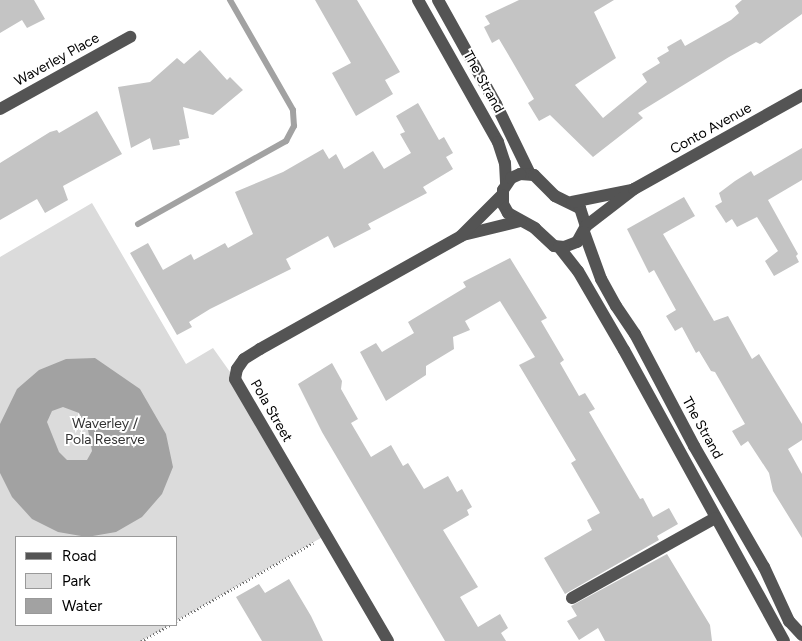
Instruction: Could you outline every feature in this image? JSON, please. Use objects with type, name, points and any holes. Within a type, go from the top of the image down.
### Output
[{"type":"street","name":"The Strand","points":[[418,0],[498,142],[505,163],[504,189]]},
{"type":"street","name":"The Strand","points":[[438,0],[496,104],[530,174]]},
{"type":"street","name":"Waverley Place","points":[[0,109],[130,38]]},
{"type":"street","name":"Conto Avenue","points":[[559,247],[573,245],[585,229],[634,190],[802,95]]},
{"type":"street","points":[[572,202],[555,196],[542,181],[530,174],[516,176],[504,189],[508,213],[559,247],[578,271],[624,350],[784,641]]},
{"type":"street","name":"Pola Street","points":[[461,236],[504,189]]},
{"type":"street","name":"Conto Avenue","points":[[572,202],[634,190]]},
{"type":"street","name":"The Strand","points":[[572,202],[583,212],[585,229],[601,279],[635,334],[694,446],[764,567],[788,621],[802,635]]},
{"type":"street","name":"Pola Street","points":[[388,641],[235,379],[237,369],[244,359],[260,349],[461,236],[520,221]]},
{"type":"street","points":[[572,598],[715,518]]},
{"type":"path","points":[[178,620],[326,536]]},
{"type":"path","points":[[141,641],[168,626]]},
{"type":"green space","name":"Waverley / Pola Reserve","points":[[92,203],[186,364],[213,348],[235,379],[326,535],[178,620],[178,536],[15,536],[15,626],[168,626],[141,641],[0,641],[0,257]]},
{"type":"water","points":[[95,358],[140,389],[166,434],[173,467],[162,494],[142,517],[116,532],[81,536],[58,532],[32,519],[12,497],[0,473],[0,424],[17,389],[39,370],[66,359]],"holes":[[[63,407],[79,413],[88,430],[92,451],[87,460],[67,460],[59,452],[47,422],[52,411]]]},
{"type":"building","points":[[0,0],[34,0],[45,19],[27,28],[22,20],[0,33]]},
{"type":"building","points":[[315,0],[357,0],[400,72],[385,80],[393,94],[356,116],[332,73],[351,63]]},
{"type":"building","points":[[519,0],[614,0],[594,12],[616,58],[575,85],[603,118],[647,82],[642,74],[660,63],[657,58],[669,51],[667,47],[681,39],[685,46],[731,20],[739,13],[735,6],[742,0],[802,0],[802,14],[760,44],[756,42],[729,57],[638,113],[643,118],[593,157],[550,115],[539,121],[528,103],[534,99],[512,61],[499,39],[492,43],[484,27],[490,24],[485,16]]},
{"type":"building","points":[[200,50],[227,80],[230,77],[243,90],[213,115],[183,107],[189,138],[179,140],[180,145],[153,150],[150,138],[131,148],[118,87],[150,82],[177,58],[184,64]]},
{"type":"building","points":[[418,103],[439,140],[444,137],[453,153],[446,157],[453,169],[423,187],[427,193],[368,224],[371,229],[334,248],[328,236],[286,259],[291,269],[210,309],[189,322],[192,327],[177,335],[130,253],[148,243],[163,270],[191,254],[194,260],[225,243],[228,248],[253,234],[235,192],[283,172],[323,149],[329,159],[336,154],[344,169],[373,151],[384,169],[411,153],[400,134],[405,132],[396,116]]},
{"type":"building","points":[[97,111],[122,154],[63,186],[68,200],[45,213],[37,199],[0,220],[0,163],[50,132],[57,130],[59,133]]},
{"type":"building","points":[[802,148],[802,180],[768,200],[798,254],[796,256],[799,262],[774,276],[765,261],[778,251],[757,217],[737,227],[732,219],[726,223],[715,206],[722,202],[719,193],[735,181],[751,171],[754,176]]},
{"type":"building","points":[[684,197],[695,216],[663,234],[714,321],[728,316],[752,359],[759,354],[802,424],[802,440],[788,449],[802,474],[802,538],[773,491],[769,473],[748,441],[741,446],[732,431],[745,424],[715,372],[711,371],[699,351],[696,353],[682,327],[675,331],[666,316],[676,310],[654,270],[649,273],[627,229]]},
{"type":"building","points":[[510,258],[547,318],[541,321],[564,360],[560,363],[579,396],[585,393],[595,409],[589,412],[640,499],[643,498],[653,517],[669,508],[678,524],[657,536],[659,540],[565,594],[544,558],[592,530],[587,520],[600,513],[571,463],[576,460],[519,365],[535,357],[500,301],[465,321],[470,330],[453,337],[454,349],[426,366],[426,375],[386,401],[360,352],[376,343],[382,352],[414,333],[408,322],[466,287],[463,282]]},
{"type":"building","points":[[332,363],[342,381],[341,389],[358,419],[351,423],[371,457],[391,445],[403,466],[408,463],[424,489],[448,476],[457,492],[462,489],[472,507],[467,510],[469,515],[443,530],[478,587],[460,597],[478,627],[500,614],[508,628],[501,633],[506,641],[445,641],[322,432],[298,384]]},
{"type":"building","points":[[667,554],[710,625],[712,641],[605,641],[598,628],[579,640],[567,621],[577,616],[571,606]]},
{"type":"building","points":[[289,579],[323,641],[262,641],[236,597],[259,584],[265,593]]},
{"type":"waterway","points":[[138,224],[286,141],[294,126],[293,110],[230,0]]}]
